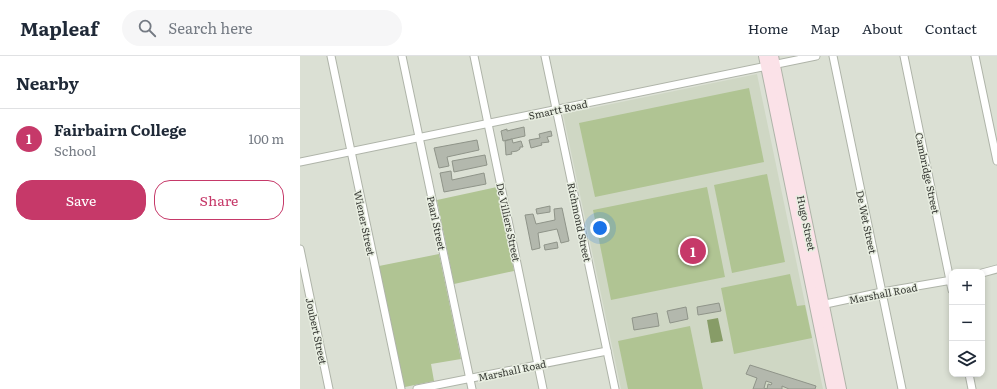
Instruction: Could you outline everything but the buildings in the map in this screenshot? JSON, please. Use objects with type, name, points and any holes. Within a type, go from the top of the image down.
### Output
[{"type":"street","name":"Wiener Street","points":[[331,56],[401,389]]},
{"type":"street","name":"Paarl Street","points":[[402,56],[472,389]]},
{"type":"street","name":"De Villiers Street","points":[[474,56],[543,389]]},
{"type":"street","name":"Richmond Street","points":[[545,56],[615,389]]},
{"type":"street","name":"Hugo Street","points":[[764,56],[771,62],[819,306],[832,389]]},
{"type":"street","name":"Smartt Road","points":[[300,162],[488,124],[771,62],[816,56]]},
{"type":"street","name":"De Wet Street","points":[[833,56],[902,389]]},
{"type":"street","name":"Cambridge Street","points":[[904,56],[949,270]]},
{"type":"street","points":[[975,56],[997,161]]},
{"type":"street","name":"Joubert Street","points":[[300,249],[329,389]]},
{"type":"street","points":[[985,272],[997,269]]},
{"type":"street","name":"Marshall Road","points":[[819,306],[882,292],[949,280]]},
{"type":"street","name":"Hugo Street","points":[[819,306],[841,389]]},
{"type":"street","name":"Marshall Road","points":[[417,389],[607,351]]},
{"type":"street","points":[[970,377],[972,389]]},
{"type":"shaded area","points":[[757,74],[823,389],[621,389],[563,114]]},
{"type":"shaded area","points":[[749,88],[764,162],[595,197],[579,123]]},
{"type":"shaded area","points":[[767,174],[785,262],[732,273],[714,185]]},
{"type":"shaded area","points":[[497,187],[514,271],[454,284],[437,200]]},
{"type":"shaded area","points":[[707,187],[725,277],[611,300],[593,210]]},
{"type":"shaded area","points":[[439,254],[461,359],[431,364],[434,381],[405,387],[379,266]]},
{"type":"shaded area","points":[[790,274],[797,306],[805,305],[812,338],[734,354],[721,288]]},
{"type":"shaded area","points":[[718,318],[723,341],[711,343],[707,320]]},
{"type":"shaded area","points":[[690,326],[703,389],[628,389],[618,341]]},
{"type":"place","name":"Fairbairn College","points":[[693,251]]}]
